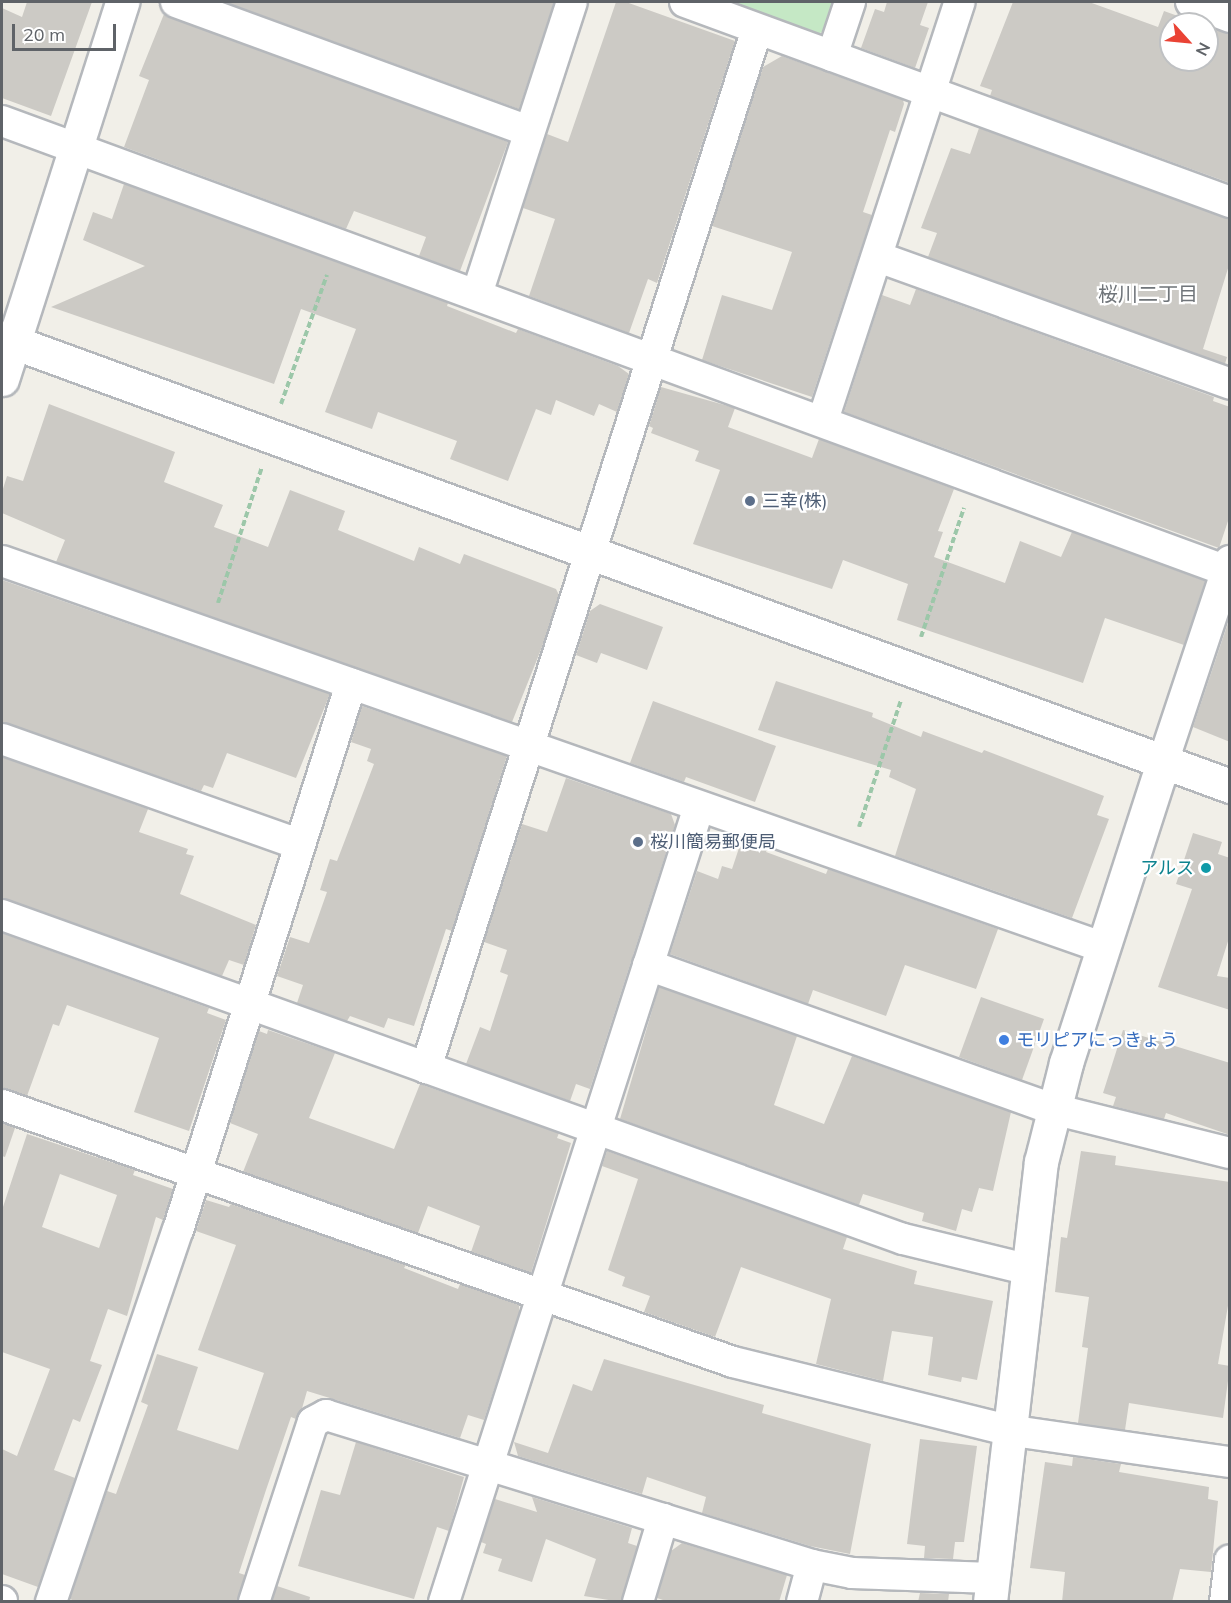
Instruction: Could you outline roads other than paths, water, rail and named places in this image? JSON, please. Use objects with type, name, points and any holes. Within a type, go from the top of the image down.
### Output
[{"type":"street","points":[[2,379],[8,340],[76,148],[122,2]]},
{"type":"street","points":[[176,2],[529,131]]},
{"type":"street","points":[[477,294],[572,2]]},
{"type":"street","points":[[685,2],[931,90],[1230,202]]},
{"type":"street","points":[[832,56],[850,2]]},
{"type":"street","points":[[824,420],[879,257],[960,2]]},
{"type":"street","points":[[1191,2],[1230,17]]},
{"type":"street","points":[[426,1068],[592,555],[757,29]]},
{"type":"street","points":[[2,122],[1228,568],[1102,947],[1053,1109],[1026,1269],[991,1590],[852,1573],[812,1565],[663,1520],[488,1463],[326,1415],[313,1422],[254,1602]]},
{"type":"street","points":[[879,257],[1230,384]]},
{"type":"street","points":[[8,340],[1230,786]]},
{"type":"street","points":[[2,561],[1102,947]]},
{"type":"street","points":[[51,1602],[197,1171],[298,844],[351,684]]},
{"type":"street","points":[[2,739],[298,844]]},
{"type":"street","points":[[444,1602],[699,807]]},
{"type":"street","points":[[2,915],[903,1239],[1026,1269]]},
{"type":"street","points":[[648,965],[1053,1109],[1230,1153]]},
{"type":"street","points":[[2,1105],[543,1292],[733,1362],[1007,1430],[1230,1462]]},
{"type":"street","points":[[638,1602],[663,1520]]},
{"type":"street","points":[[1225,1602],[1230,1560]]},
{"type":"street","points":[[802,1602],[812,1565]]},
{"type":"place","name":"三幸(株)","points":[[750,501]]},
{"type":"place","name":"桜川簡易郵便局","points":[[638,842]]},
{"type":"place","name":"アルス","points":[[1206,868]]},
{"type":"place","name":"モリピアにっきょう","points":[[1004,1040]]},
{"type":"district","name":"桜川二丁目","points":[[1148,293]]}]
